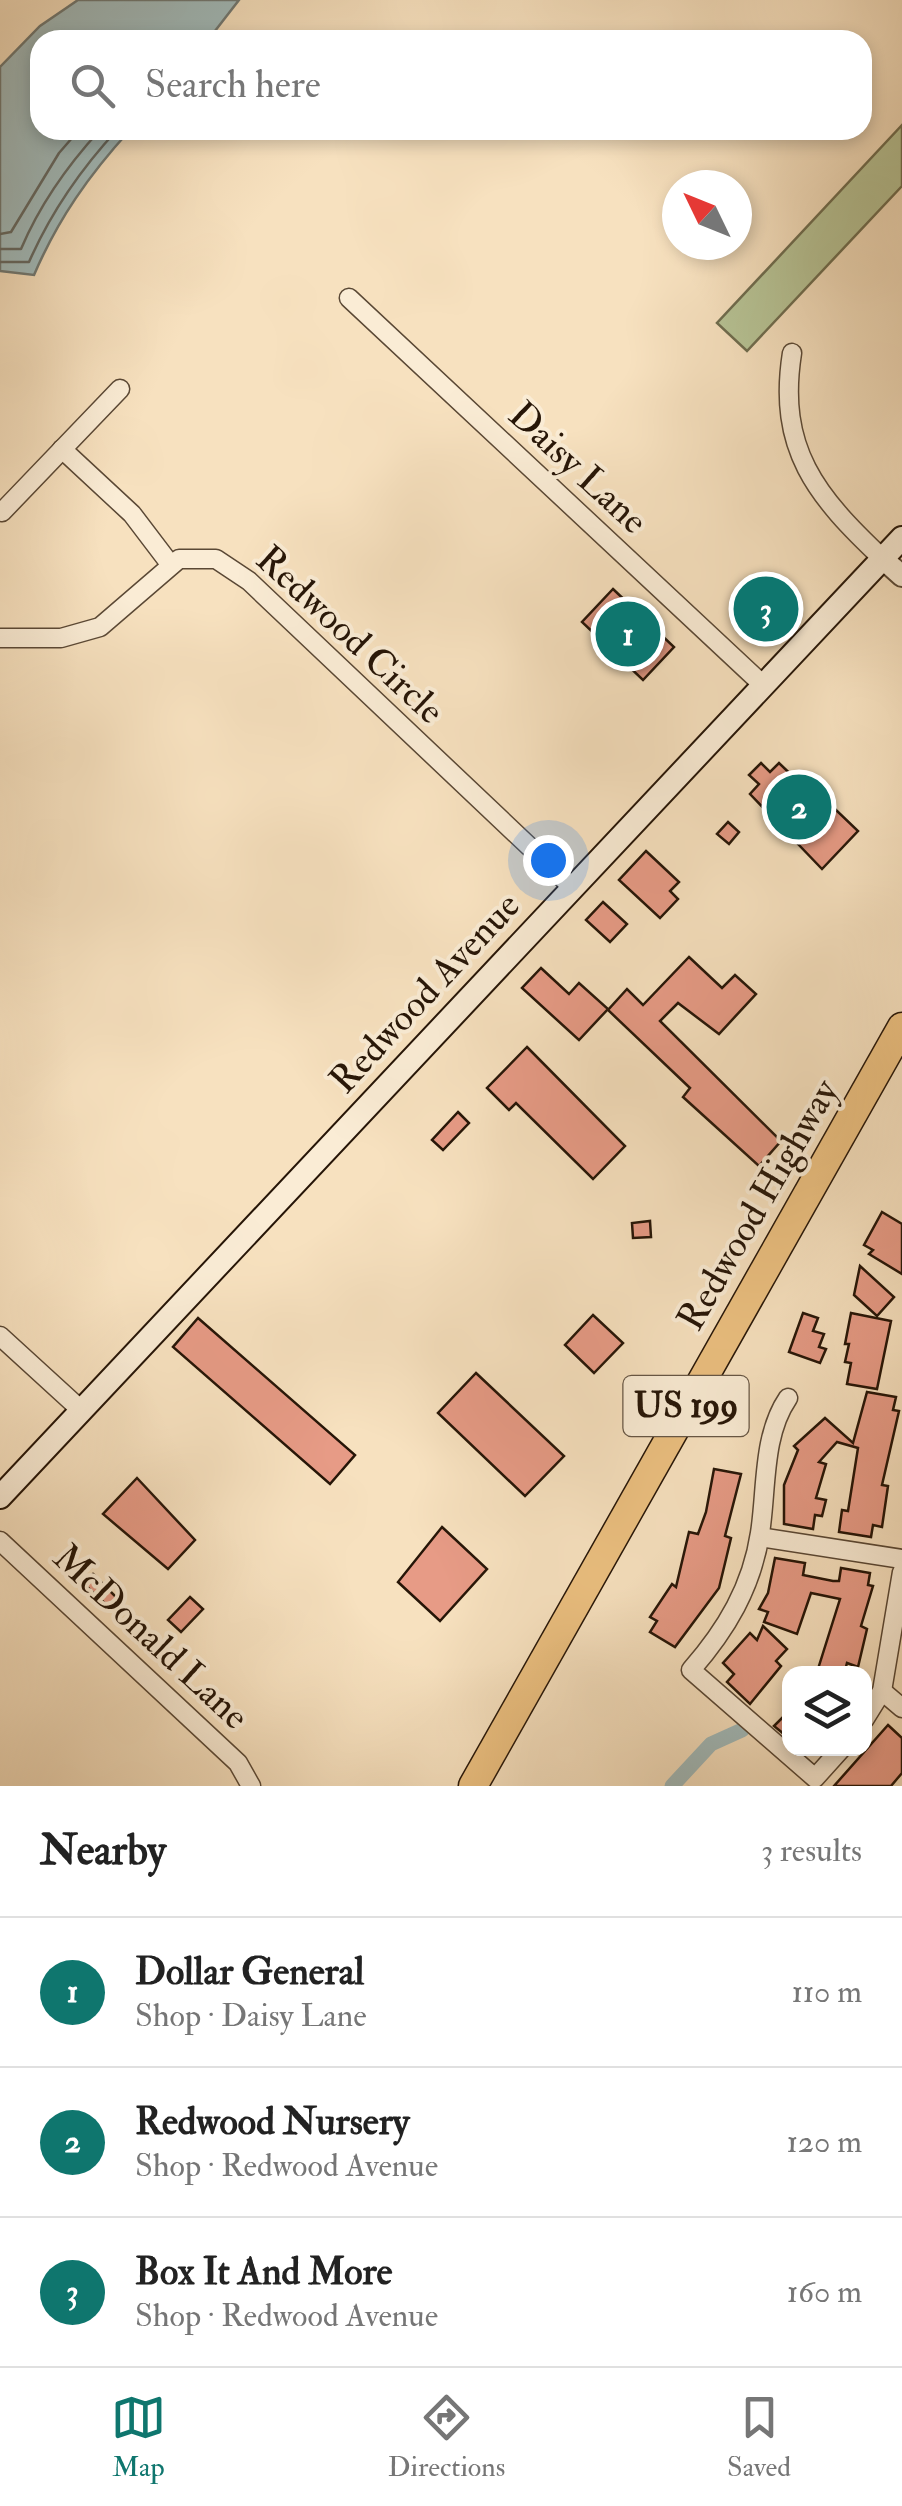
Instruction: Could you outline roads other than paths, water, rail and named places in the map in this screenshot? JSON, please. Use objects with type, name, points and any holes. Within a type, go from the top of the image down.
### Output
[{"type":"highway","name":"Redwood Highway","points":[[473,1786],[902,1027]]},
{"type":"main road","name":"Redwood Avenue","points":[[0,1496],[902,538]]},
{"type":"street","name":"Daisy Lane","points":[[348,298],[763,685]]},
{"type":"street","points":[[792,353],[789,421],[808,473],[842,520],[902,576]]},
{"type":"street","points":[[2,512],[120,389]]},
{"type":"street","points":[[0,638],[61,638],[100,627],[170,564],[132,514],[62,449]]},
{"type":"street","name":"Redwood Circle","points":[[170,564],[197,556],[235,570],[572,887]]},
{"type":"street","points":[[0,1336],[81,1410]]},
{"type":"street","points":[[782,1750],[691,1670],[734,1616],[760,1538],[772,1430],[788,1398]]},
{"type":"street","points":[[760,1538],[902,1559]]},
{"type":"street","name":"McDonald Lane","points":[[0,1540],[212,1738],[238,1764],[250,1786]]},
{"type":"street","points":[[872,1707],[882,1691],[902,1572]]},
{"type":"street","points":[[882,1691],[902,1708]]},
{"type":"street","points":[[789,1756],[814,1778],[835,1756]]},
{"type":"water","points":[[78,0],[239,0],[216,30],[36,30]]},
{"type":"water","points":[[30,36],[30,140],[121,140],[76,198],[34,275],[0,271],[0,67]]},
{"type":"waterway","points":[[672,1786],[711,1744],[742,1730]]},
{"type":"place","name":"Box It And More","points":[[766,609]]},
{"type":"place","name":"Dollar General","points":[[628,634]]},
{"type":"place","name":"Redwood Nursery","points":[[799,807]]}]
